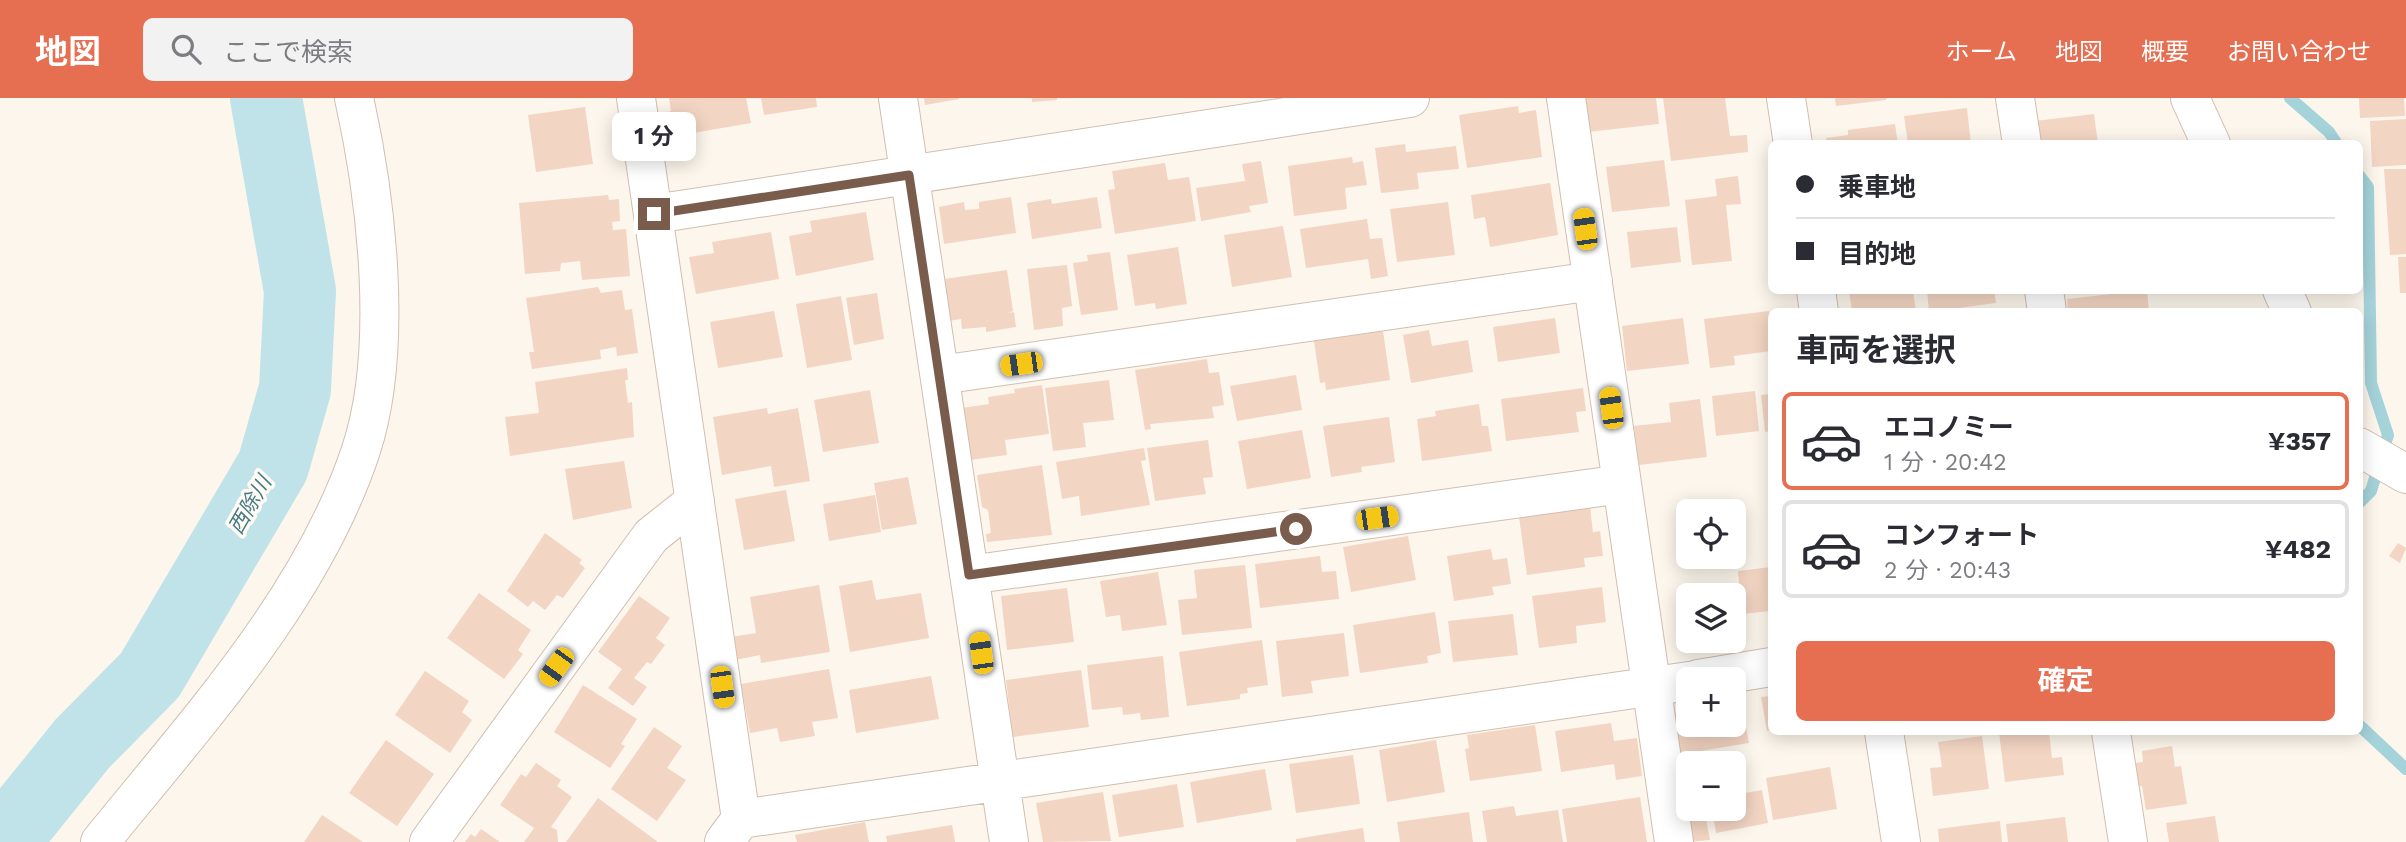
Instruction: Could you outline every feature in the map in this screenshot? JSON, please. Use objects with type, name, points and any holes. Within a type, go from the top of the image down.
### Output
[{"type":"street","points":[[100,842],[242,666],[323,540],[361,449],[377,370],[380,287],[354,98]]},
{"type":"street","points":[[636,98],[695,501],[733,831],[1000,783],[1676,683]]},
{"type":"street","points":[[898,98],[1009,842]]},
{"type":"street","points":[[654,214],[1410,98]]},
{"type":"street","points":[[1566,98],[1674,842]]},
{"type":"street","points":[[1786,98],[1792,140]]},
{"type":"street","points":[[2015,98],[2021,140]]},
{"type":"street","points":[[2190,98],[2209,140]]},
{"type":"street","points":[[940,375],[1593,281]]},
{"type":"street","points":[[2363,450],[2399,471]]},
{"type":"street","points":[[969,575],[1622,484]]},
{"type":"street","points":[[429,842],[651,536],[695,501]]},
{"type":"street","points":[[1746,671],[1768,667]]},
{"type":"street","points":[[1884,735],[1901,842]]},
{"type":"street","points":[[2111,735],[2128,842]]},
{"type":"building","points":[[669,98],[746,98],[751,123],[682,135],[683,140],[670,142],[665,113],[671,111]]},
{"type":"building","points":[[761,98],[816,98],[817,107],[764,115]]},
{"type":"building","points":[[924,98],[959,98],[959,99],[925,105]]},
{"type":"building","points":[[1032,98],[1057,98],[1057,100],[1032,102]]},
{"type":"building","points":[[1584,98],[1656,98],[1659,124],[1588,132]]},
{"type":"building","points":[[1663,98],[1725,98],[1730,136],[1747,135],[1748,152],[1671,161]]},
{"type":"building","points":[[1835,98],[1886,98],[1886,100],[1836,106]]},
{"type":"building","points":[[2359,98],[2404,98],[2405,116],[2360,118]]},
{"type":"building","points":[[1518,106],[1519,113],[1536,110],[1542,157],[1467,168],[1459,115]]},
{"type":"building","points":[[585,107],[593,164],[536,172],[528,115]]},
{"type":"building","points":[[1967,108],[1971,140],[1907,140],[1904,116]]},
{"type":"building","points":[[2094,114],[2097,140],[2037,140],[2035,121]]},
{"type":"building","points":[[2406,119],[2406,165],[2372,167],[2370,121]]},
{"type":"building","points":[[1895,124],[1897,140],[1826,140],[1848,135],[1848,130]]},
{"type":"building","points":[[1405,144],[1406,152],[1456,146],[1459,169],[1417,173],[1419,189],[1381,193],[1375,148]]},
{"type":"building","points":[[1352,157],[1353,163],[1363,161],[1367,185],[1345,188],[1347,209],[1294,216],[1288,166]]},
{"type":"building","points":[[1664,160],[1670,206],[1612,212],[1606,167]]},
{"type":"building","points":[[1261,161],[1268,203],[1249,206],[1251,212],[1201,221],[1196,188],[1245,181],[1242,164]]},
{"type":"building","points":[[1165,163],[1168,180],[1189,177],[1196,221],[1115,234],[1108,190],[1115,189],[1112,171]]},
{"type":"building","points":[[2384,169],[2406,169],[2406,254],[2390,255]]},
{"type":"building","points":[[1738,176],[1741,204],[1726,205],[1732,261],[1692,265],[1685,200],[1717,196],[1715,179]]},
{"type":"building","points":[[1550,183],[1558,235],[1490,247],[1485,217],[1474,219],[1471,195]]},
{"type":"building","points":[[608,195],[609,200],[619,199],[620,221],[612,222],[613,230],[626,229],[630,276],[582,280],[580,261],[561,263],[560,271],[525,274],[519,203]]},
{"type":"building","points":[[1011,197],[1016,233],[944,244],[939,207],[964,202],[965,210],[979,209],[979,202]]},
{"type":"building","points":[[1097,197],[1102,228],[1032,239],[1027,203],[1051,199],[1052,204]]},
{"type":"building","points":[[1448,202],[1455,255],[1397,262],[1390,209]]},
{"type":"building","points":[[866,212],[874,260],[796,276],[789,236],[812,232],[810,221]]},
{"type":"building","points":[[1367,219],[1370,239],[1382,238],[1388,276],[1371,279],[1368,259],[1306,268],[1300,229]]},
{"type":"building","points":[[1283,226],[1292,277],[1232,287],[1224,235]]},
{"type":"building","points":[[1677,227],[1681,262],[1631,268],[1627,232]]},
{"type":"building","points":[[771,232],[779,279],[696,294],[689,257],[714,253],[712,242]]},
{"type":"building","points":[[1178,247],[1187,304],[1156,309],[1155,303],[1135,306],[1127,255]]},
{"type":"building","points":[[1110,252],[1118,310],[1081,315],[1073,263],[1088,261],[1087,255]]},
{"type":"building","points":[[2398,257],[2406,257],[2406,293],[2400,293]]},
{"type":"building","points":[[1067,265],[1072,306],[1062,308],[1063,326],[1034,330],[1027,269]]},
{"type":"building","points":[[1007,270],[1013,311],[1008,313],[1014,312],[1016,327],[986,332],[986,327],[962,329],[961,319],[949,321],[944,279]]},
{"type":"building","points":[[598,287],[601,293],[622,290],[625,310],[632,309],[638,353],[617,356],[616,347],[600,350],[601,359],[532,369],[529,352],[534,352],[526,298]]},
{"type":"building","points":[[877,293],[884,339],[854,345],[846,298]]},
{"type":"building","points":[[1850,294],[1914,294],[1915,308],[1851,308]]},
{"type":"building","points":[[1927,294],[1995,294],[1996,303],[1959,308],[1929,308]]},
{"type":"building","points":[[2111,294],[2147,294],[2149,308],[2068,308],[2067,299]]},
{"type":"building","points":[[841,296],[852,360],[807,368],[796,304]]},
{"type":"building","points":[[774,311],[783,357],[718,368],[710,322]]},
{"type":"building","points":[[1768,311],[1768,351],[1734,356],[1735,365],[1710,368],[1704,319]]},
{"type":"building","points":[[1555,318],[1560,353],[1498,362],[1493,327]]},
{"type":"building","points":[[1683,318],[1689,364],[1627,371],[1622,326]]},
{"type":"building","points":[[1429,330],[1432,346],[1468,340],[1473,372],[1411,383],[1403,335]]},
{"type":"building","points":[[1383,331],[1390,380],[1326,390],[1325,382],[1320,383],[1314,341]]},
{"type":"building","points":[[1207,359],[1209,373],[1219,372],[1224,405],[1212,407],[1214,418],[1150,424],[1151,429],[1145,430],[1135,370]]},
{"type":"building","points":[[627,368],[628,380],[625,380],[628,403],[632,402],[634,437],[510,456],[505,417],[539,413],[535,382]]},
{"type":"building","points":[[1296,375],[1302,410],[1237,421],[1230,386]]},
{"type":"building","points":[[1109,380],[1114,420],[1083,423],[1086,447],[1053,451],[1045,388]]},
{"type":"building","points":[[1042,385],[1049,434],[1005,440],[1007,455],[970,460],[962,408],[989,404],[988,397],[1015,393],[1014,389]]},
{"type":"building","points":[[1583,388],[1586,411],[1576,412],[1579,432],[1506,441],[1501,399]]},
{"type":"building","points":[[870,390],[879,443],[823,452],[814,400]]},
{"type":"building","points":[[1755,391],[1759,431],[1716,436],[1712,396]]},
{"type":"building","points":[[1768,394],[1768,432],[1765,432],[1761,395]]},
{"type":"building","points":[[1700,399],[1707,457],[1639,465],[1634,426],[1671,422],[1669,403]]},
{"type":"building","points":[[1479,404],[1482,426],[1488,426],[1492,451],[1422,461],[1417,419],[1436,416],[1435,411]]},
{"type":"building","points":[[767,408],[768,414],[798,408],[810,481],[774,487],[771,466],[722,475],[713,417]]},
{"type":"building","points":[[1389,417],[1395,462],[1361,467],[1362,472],[1331,477],[1323,426]]},
{"type":"building","points":[[1302,430],[1311,478],[1247,489],[1238,441]]},
{"type":"building","points":[[1208,440],[1213,477],[1203,478],[1206,494],[1155,501],[1147,448]]},
{"type":"building","points":[[1144,448],[1146,460],[1141,461],[1150,505],[1081,516],[1079,496],[1062,499],[1056,462]]},
{"type":"building","points":[[624,461],[632,508],[573,520],[565,469]]},
{"type":"building","points":[[1042,465],[1052,535],[987,542],[986,534],[991,533],[988,510],[982,507],[977,475]]},
{"type":"building","points":[[908,477],[917,524],[882,530],[874,483]]},
{"type":"building","points":[[786,490],[795,541],[744,550],[735,499]]},
{"type":"building","points":[[875,495],[881,532],[829,541],[823,504]]},
{"type":"building","points":[[1590,507],[1593,532],[1600,531],[1603,556],[1584,558],[1585,567],[1527,575],[1519,517]]},
{"type":"building","points":[[545,533],[582,560],[579,563],[585,568],[563,598],[557,595],[545,610],[533,601],[528,607],[507,591]]},
{"type":"building","points":[[1408,536],[1416,580],[1351,592],[1343,547]]},
{"type":"building","points":[[2398,543],[2406,548],[2400,563],[2389,556]]},
{"type":"building","points":[[1491,549],[1493,560],[1507,558],[1511,584],[1492,587],[1494,595],[1454,601],[1447,556]]},
{"type":"building","points":[[1320,556],[1322,572],[1336,571],[1339,599],[1260,608],[1255,564]]},
{"type":"building","points":[[1245,565],[1252,628],[1182,635],[1178,600],[1197,598],[1194,570]]},
{"type":"building","points":[[1768,567],[1768,611],[1746,614],[1746,583],[1739,583],[1738,571]]},
{"type":"building","points":[[1158,572],[1167,625],[1122,631],[1120,615],[1106,617],[1100,581]]},
{"type":"building","points":[[872,580],[876,600],[921,593],[929,638],[850,652],[839,586]]},
{"type":"building","points":[[819,585],[830,652],[761,663],[760,655],[735,660],[731,637],[756,633],[750,597]]},
{"type":"building","points":[[1602,587],[1606,622],[1576,626],[1577,643],[1539,648],[1532,596]]},
{"type":"building","points":[[1067,588],[1074,642],[1007,650],[1001,596]]},
{"type":"building","points":[[479,593],[531,630],[518,650],[523,654],[504,679],[447,638]]},
{"type":"building","points":[[639,596],[670,618],[656,638],[665,645],[651,664],[647,662],[634,678],[647,687],[633,706],[608,688],[622,669],[598,652]]},
{"type":"building","points":[[1435,612],[1441,653],[1427,656],[1428,663],[1360,673],[1353,625]]},
{"type":"building","points":[[1513,614],[1518,655],[1453,662],[1448,621]]},
{"type":"building","points":[[1344,633],[1349,676],[1311,681],[1313,693],[1282,697],[1276,641]]},
{"type":"building","points":[[1262,640],[1268,685],[1247,688],[1248,693],[1240,694],[1240,699],[1187,706],[1179,652]]},
{"type":"building","points":[[1163,656],[1169,717],[1141,720],[1140,713],[1123,715],[1122,707],[1092,710],[1087,665]]},
{"type":"building","points":[[829,669],[838,718],[812,722],[815,736],[780,742],[777,728],[750,733],[741,684]]},
{"type":"building","points":[[1081,670],[1089,727],[1013,737],[1006,680]]},
{"type":"building","points":[[425,671],[469,701],[462,712],[472,720],[450,753],[395,715]]},
{"type":"building","points":[[931,676],[939,719],[856,733],[849,690]]},
{"type":"building","points":[[583,685],[637,719],[621,744],[625,746],[610,768],[554,732]]},
{"type":"building","points":[[1768,696],[1767,731],[1761,697]]},
{"type":"building","points":[[1676,712],[1676,737],[1746,737],[1746,727],[1749,743],[1701,751],[1676,751],[1675,761],[1667,714]]},
{"type":"building","points":[[1611,723],[1614,741],[1637,738],[1642,776],[1616,780],[1614,764],[1561,772],[1555,731]]},
{"type":"building","points":[[1535,725],[1542,771],[1470,781],[1465,749],[1469,748],[1467,735]]},
{"type":"building","points":[[654,727],[682,746],[667,768],[686,780],[657,821],[611,789]]},
{"type":"building","points":[[1999,735],[2049,735],[2052,758],[2062,757],[2064,775],[2005,782]]},
{"type":"building","points":[[1982,736],[1989,789],[1933,796],[1930,768],[1942,767],[1938,742]]},
{"type":"building","points":[[386,740],[434,774],[397,826],[349,793]]},
{"type":"building","points":[[1436,740],[1445,792],[1387,802],[1379,750]]},
{"type":"building","points":[[2172,746],[2175,767],[2181,766],[2187,804],[2146,810],[2142,786],[2136,787],[2133,763],[2143,762],[2142,751]]},
{"type":"building","points":[[1353,755],[1360,804],[1296,813],[1289,764]]},
{"type":"building","points":[[536,763],[561,780],[557,786],[572,797],[551,827],[557,830],[558,842],[524,842],[534,828],[500,805],[521,774],[526,777]]},
{"type":"building","points":[[1830,767],[1837,809],[1773,820],[1766,778]]},
{"type":"building","points":[[1265,769],[1272,810],[1197,823],[1190,782]]},
{"type":"building","points":[[1177,784],[1184,827],[1119,837],[1112,795]]},
{"type":"building","points":[[1762,790],[1768,823],[1716,833],[1714,821],[1746,821],[1746,793]]},
{"type":"building","points":[[1103,792],[1111,841],[1043,842],[1036,803]]},
{"type":"building","points":[[1640,797],[1647,842],[1567,842],[1562,809]]},
{"type":"building","points":[[598,798],[658,842],[566,842]]},
{"type":"building","points":[[1514,806],[1516,816],[1558,810],[1563,842],[1487,842],[1482,811]]},
{"type":"building","points":[[1469,812],[1473,842],[1400,842],[1397,822]]},
{"type":"building","points":[[322,815],[363,842],[304,842]]},
{"type":"building","points":[[2215,816],[2219,842],[2169,842],[2166,823]]},
{"type":"building","points":[[2065,817],[2068,842],[2008,842],[2006,824]]},
{"type":"building","points":[[1682,821],[1706,821],[1710,840],[1686,842]]},
{"type":"building","points":[[2000,821],[2002,842],[1939,842],[1938,829]]},
{"type":"building","points":[[865,822],[869,842],[797,842],[795,835]]},
{"type":"building","points":[[952,825],[955,842],[887,842],[886,836]]},
{"type":"building","points":[[1363,828],[1365,842],[1296,842],[1296,839]]},
{"type":"building","points":[[481,829],[500,842],[465,842],[471,834],[475,837]]},
{"type":"waterway","name":"西除川","points":[[3,842],[82,744],[150,675],[273,466],[295,389],[300,291],[266,98]]},
{"type":"waterway","points":[[2290,98],[2329,132],[2334,140]]},
{"type":"waterway","points":[[2363,180],[2368,187],[2371,383],[2388,435],[2371,491],[2363,499]]},
{"type":"waterway","points":[[2363,729],[2406,769]]},
{"type":"route","points":[[654,214],[909,175],[969,575],[1296,529]]}]
